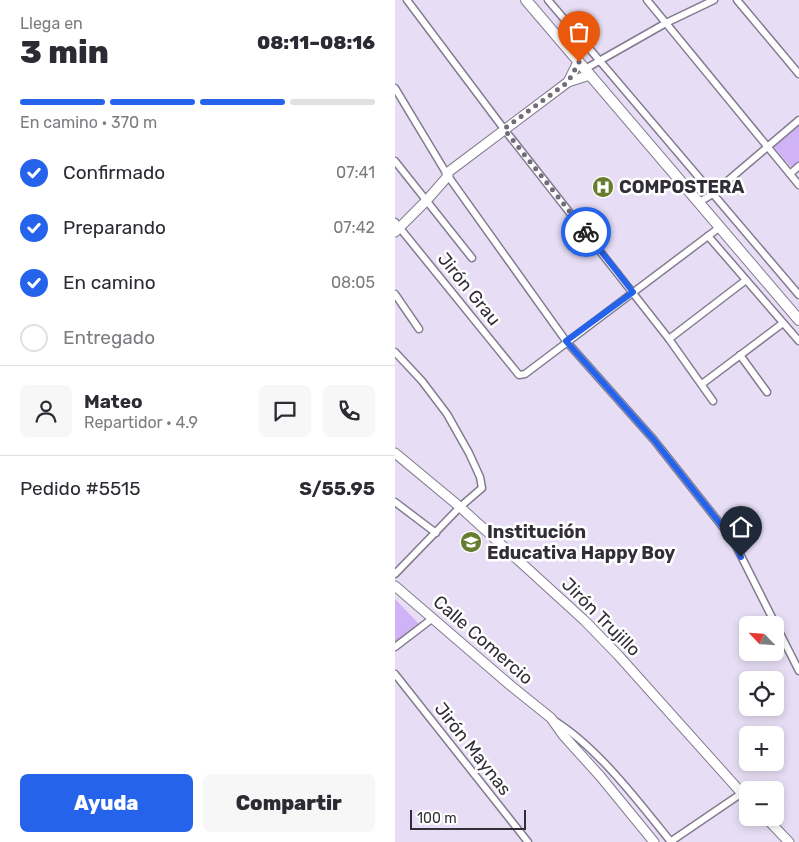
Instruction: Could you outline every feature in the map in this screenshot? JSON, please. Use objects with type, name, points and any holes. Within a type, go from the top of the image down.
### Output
[{"type":"main road","points":[[526,0],[799,320]]},
{"type":"street","points":[[407,0],[504,129],[669,339],[713,401]]},
{"type":"street","points":[[548,0],[799,295]]},
{"type":"street","points":[[647,0],[799,185]]},
{"type":"street","points":[[675,19],[703,0]]},
{"type":"street","points":[[397,227],[427,201],[447,174],[584,69],[666,23],[714,0]]},
{"type":"street","points":[[737,0],[799,74]]},
{"type":"street","points":[[568,82],[584,69]]},
{"type":"street","points":[[395,88],[447,174],[566,341],[654,440],[733,540],[799,672]]},
{"type":"street","points":[[699,202],[713,194],[799,120]]},
{"type":"street","points":[[395,161],[472,258]]},
{"type":"street","points":[[789,174],[799,166]]},
{"type":"street","name":"Jirón Grau","points":[[397,227],[519,375],[525,374],[566,341]]},
{"type":"street","points":[[566,341],[720,227]]},
{"type":"street","points":[[708,236],[799,341]]},
{"type":"street","points":[[669,339],[745,280]]},
{"type":"street","points":[[395,294],[419,329]]},
{"type":"street","points":[[702,384],[783,323]]},
{"type":"street","points":[[395,352],[422,381],[447,414],[473,461],[480,477],[482,488],[460,507],[395,574]]},
{"type":"street","points":[[740,355],[767,392]]},
{"type":"street","name":"Jirón Trujillo","points":[[395,453],[460,507],[585,621],[739,789]]},
{"type":"street","points":[[395,502],[436,533]]},
{"type":"street","name":"Calle Comercio","points":[[395,586],[510,685],[551,718],[570,730],[590,748],[671,842]]},
{"type":"street","points":[[395,647],[433,618]]},
{"type":"street","name":"Jirón Maynas","points":[[395,674],[528,842]]},
{"type":"street","name":"Calle Comercio","points":[[551,718],[563,735],[600,776],[654,842]]},
{"type":"street","points":[[671,842],[739,800]]},
{"type":"street","points":[[773,826],[789,842]]},
{"type":"shaded area","points":[[799,123],[799,162],[792,168],[772,145]]},
{"type":"shaded area","points":[[395,599],[418,623],[417,626],[395,644]]},
{"type":"way so far","points":[[579,62],[568,82],[504,129],[586,232]]},
{"type":"place","name":"COMPOSTERA","points":[[603,187]]},
{"type":"place","name":"Institución Educativa Happy Boy","points":[[471,542]]},
{"type":"route","points":[[586,232],[633,292],[566,341],[654,440],[733,540],[741,557]]}]
